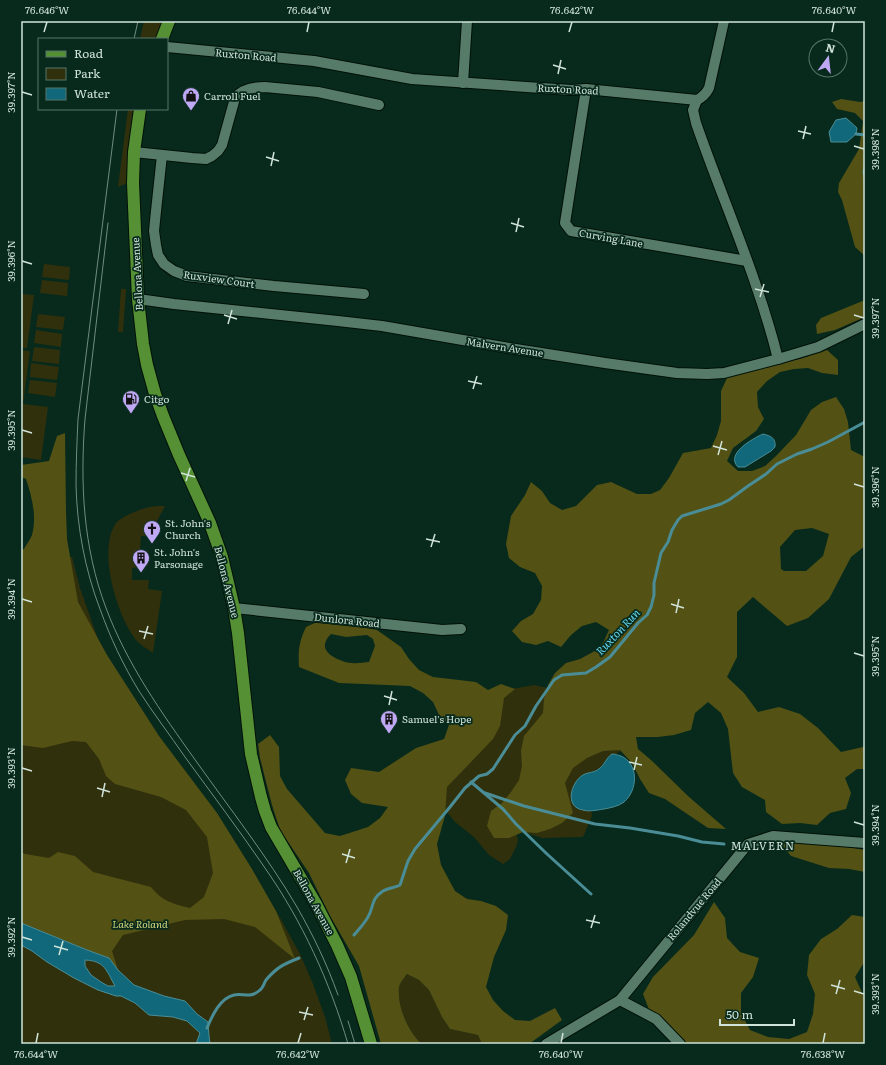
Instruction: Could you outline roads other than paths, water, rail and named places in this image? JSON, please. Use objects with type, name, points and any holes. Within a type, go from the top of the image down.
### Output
[{"type":"main road","points":[[162,38],[169,21]]},
{"type":"main road","name":"Bellona Avenue","points":[[140,110],[134,152],[133,183],[138,299],[143,344],[155,394],[171,435],[214,533],[222,557],[234,608],[252,754],[261,797],[271,827],[316,904],[337,945],[351,977],[371,1044]]},
{"type":"street","points":[[463,83],[467,21]]},
{"type":"street","points":[[724,21],[709,88],[706,94],[697,100],[693,110],[696,123],[747,261],[771,332],[778,359]]},
{"type":"street","name":"Ruxton Road","points":[[168,48],[314,61],[412,79],[571,90],[586,89],[697,100]]},
{"type":"street","points":[[134,152],[206,159],[212,156],[218,151],[222,144],[235,98],[243,90],[256,87],[318,92],[379,105]]},
{"type":"street","name":"Curving Lane","points":[[586,89],[565,223],[571,231],[747,261]]},
{"type":"street","name":"Ruxview Court","points":[[162,155],[154,231],[158,255],[164,264],[174,271],[186,276],[364,294]]},
{"type":"street","name":"Malvern Avenue","points":[[138,299],[382,326],[509,348],[677,373],[724,373],[778,359],[818,347],[865,324]]},
{"type":"street","name":"Dunlora Road","points":[[234,608],[442,630],[461,629]]},
{"type":"street","name":"Rolandvue Road","points":[[546,1044],[620,1000],[748,844],[773,836],[865,843]]},
{"type":"street","points":[[620,1000],[656,1019],[680,1044]]},
{"type":"water","points":[[846,118],[857,128],[856,134],[847,142],[831,142],[829,132],[836,120]]},
{"type":"water","points":[[763,434],[774,439],[775,447],[745,467],[738,467],[735,462],[737,452],[747,443]]},
{"type":"water","points":[[612,754],[621,756],[627,760],[634,771],[634,784],[629,797],[617,806],[609,808],[588,811],[577,808],[571,799],[571,794],[575,783],[583,775],[598,770]]},
{"type":"water","points":[[21,923],[109,958],[118,970],[134,985],[164,996],[185,1001],[197,1014],[208,1022],[210,1044],[196,1044],[200,1033],[187,1021],[173,1017],[149,1015],[135,1003],[121,996],[116,996],[98,990],[74,978],[21,945]],"holes":[[[85,960],[97,962],[104,967],[115,986],[108,986],[91,975],[85,966]]]},
{"type":"waterway","points":[[856,134],[865,135]]},
{"type":"waterway","points":[[865,167],[865,177]]},
{"type":"waterway","name":"Ruxton Run","points":[[354,935],[368,918],[376,897],[385,890],[400,885],[408,861],[415,849],[465,788],[479,776],[487,774],[493,769],[515,735],[525,726],[536,706],[554,680],[562,675],[586,673],[596,667],[610,657],[638,623],[647,615],[654,595],[654,583],[661,553],[678,520],[682,516],[721,504],[729,500],[766,474],[777,464],[797,454],[828,442],[865,422]]},
{"type":"waterway","points":[[471,782],[503,809],[547,854],[591,894]]},
{"type":"waterway","points":[[485,793],[524,806],[595,824],[630,828],[678,836],[702,842],[724,844]]},
{"type":"waterway","name":"Ruxton Run","points":[[207,1028],[217,1008],[225,1000],[234,995],[250,995],[256,993],[262,988],[266,980],[277,969],[299,958]]},
{"type":"tram line","points":[[134,38],[138,21]]},
{"type":"tram line","points":[[117,110],[78,419],[76,485],[78,517],[86,564],[95,594],[117,651],[139,691],[255,854],[291,909],[324,975],[348,1044]]},
{"type":"tram line","points":[[108,223],[85,419],[83,467],[85,515],[92,562],[98,585],[114,629],[134,668],[170,724],[261,851],[297,907],[314,939],[338,995]]},
{"type":"tram line","points":[[348,1021],[355,1044]]},
{"type":"place","name":"Carroll Fuel","points":[[191,111]]},
{"type":"place","name":"Citgo","points":[[131,414]]},
{"type":"place","name":"St. John's Church","points":[[152,544]]},
{"type":"place","name":"St. John's Parsonage","points":[[141,573]]},
{"type":"place","name":"Samuel's Hope","points":[[389,734]]},
{"type":"district","name":"MALVERN","points":[[763,846]]},
{"type":"park label","name":"Lake Roland","points":[[140,924]]}]
